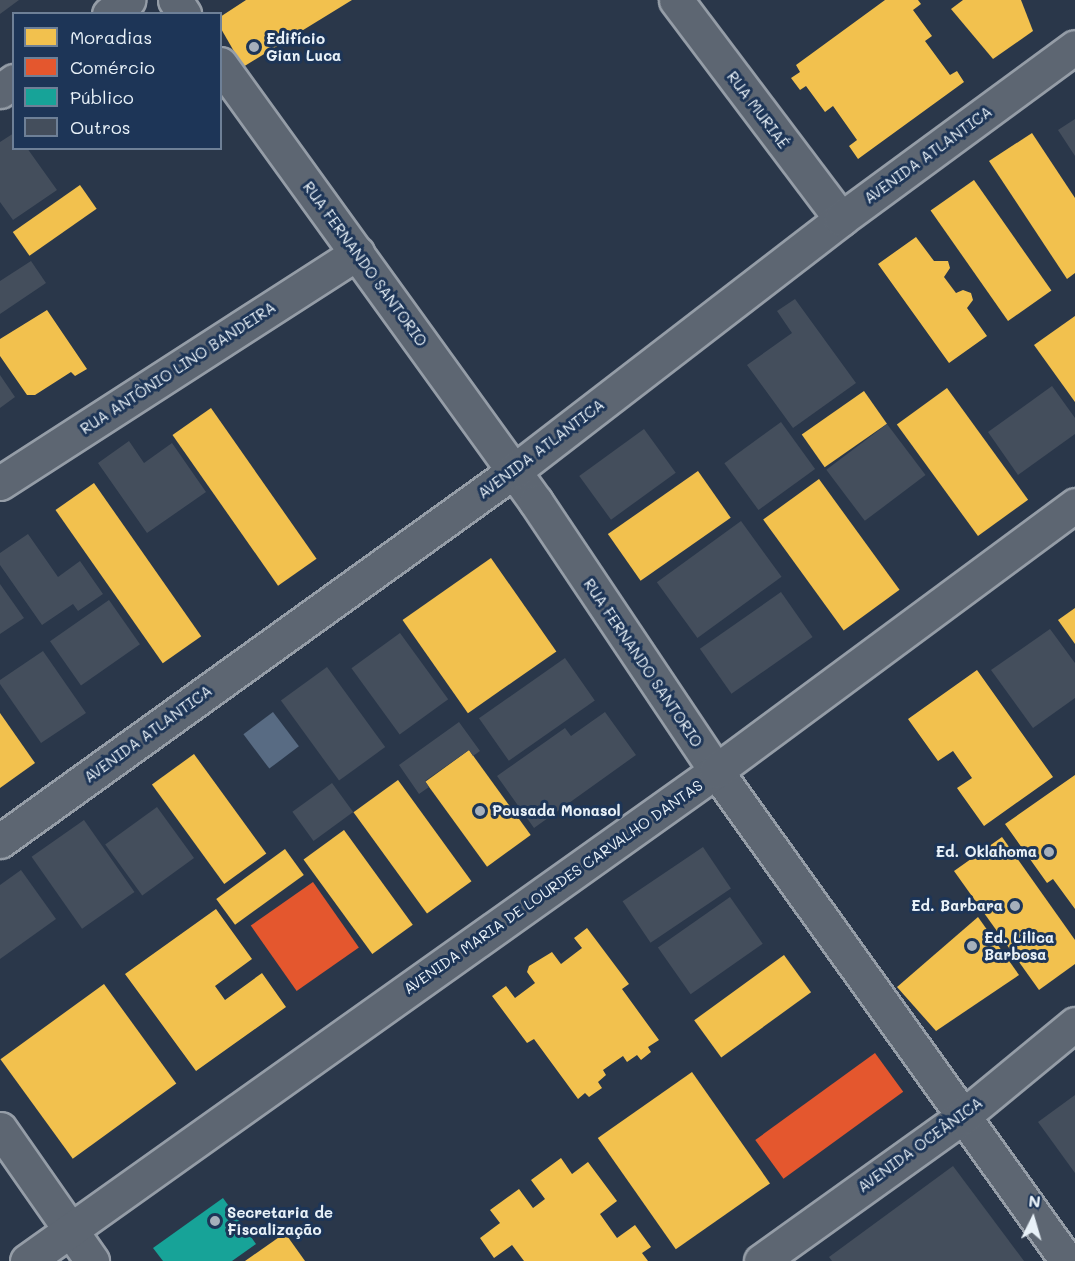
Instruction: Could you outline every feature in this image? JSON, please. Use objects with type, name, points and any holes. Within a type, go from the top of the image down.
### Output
[{"type":"street","points":[[112,12],[128,0]]},
{"type":"street","name":"RUA MURIAÉ","points":[[676,0],[841,219]]},
{"type":"street","name":"AVENIDA ATLANTICA","points":[[0,841],[514,471],[841,219],[1075,47]]},
{"type":"street","name":"RUA FERNANDO SANTORIO","points":[[222,67],[514,471],[716,771],[1067,1261]]},
{"type":"street","name":"RUA ANTÔNIO LINO BANDEIRA","points":[[0,483],[357,254]]},
{"type":"street","name":"AVENIDA MARIA DE LOURDES CARVALHO DANTAS","points":[[27,1261],[716,771],[1075,505]]},
{"type":"street","name":"AVENIDA OCEÂNICA","points":[[761,1261],[962,1117],[1075,1024]]},
{"type":"street","points":[[0,1129],[92,1261]]},
{"type":"water","points":[[273,712],[299,746],[269,769],[243,734]]},
{"type":"building: Moradias","name":"Edifício Gian Luca","points":[[246,0],[352,0],[243,67],[222,30],[222,16]]},
{"type":"building: Moradias","points":[[885,0],[918,0],[921,4],[913,10],[932,36],[925,41],[950,75],[957,71],[964,82],[858,159],[849,146],[857,140],[833,106],[825,112],[806,86],[800,90],[791,78],[800,72],[796,65]]},
{"type":"building: Moradias","points":[[963,0],[1021,0],[1033,31],[993,59],[951,9]]},
{"type":"building: Moradias","points":[[1032,133],[1075,198],[1075,273],[1067,279],[989,161]]},
{"type":"building: Moradias","points":[[974,180],[1051,291],[1008,321],[931,210]]},
{"type":"building: Moradias","points":[[80,185],[97,209],[29,256],[13,232]]},
{"type":"building: Moradias","points":[[916,237],[934,261],[948,261],[950,268],[944,277],[956,293],[963,290],[971,293],[973,300],[967,308],[987,336],[949,363],[878,264]]},
{"type":"building: Moradias","points":[[47,310],[87,369],[75,376],[71,372],[35,395],[27,395],[0,356],[0,339]]},
{"type":"building: Moradias","points":[[1075,316],[1075,402],[1034,345]]},
{"type":"building: Moradias","points":[[947,388],[1028,500],[978,536],[897,424]]},
{"type":"building: Moradias","points":[[864,391],[887,424],[825,467],[802,435]]},
{"type":"building: Moradias","points":[[211,408],[317,559],[278,586],[172,435]]},
{"type":"building: Moradias","points":[[698,471],[731,518],[641,581],[608,534]]},
{"type":"building: Moradias","points":[[819,479],[900,590],[844,630],[763,520]]},
{"type":"building: Moradias","points":[[94,483],[201,636],[163,663],[55,510]]},
{"type":"building: Moradias","points":[[491,558],[556,651],[468,713],[403,620]]},
{"type":"building: Moradias","points":[[1075,608],[1075,644],[1058,620]]},
{"type":"building: Moradias","points":[[977,670],[1053,777],[984,826],[957,788],[972,778],[953,751],[938,761],[908,719]]},
{"type":"building: Moradias","points":[[0,713],[35,763],[0,788]]},
{"type":"building: Moradias","name":"Pousada Monasol","points":[[469,750],[531,835],[487,867],[425,782]]},
{"type":"building: Moradias","points":[[194,754],[266,854],[224,884],[152,785]]},
{"type":"building: Moradias","name":"Ed. Oklahoma","points":[[1075,775],[1075,909],[1053,879],[1047,883],[1005,824]]},
{"type":"building: Moradias","points":[[398,780],[471,881],[427,913],[354,812]]},
{"type":"building: Moradias","points":[[344,830],[413,925],[372,954],[304,859]]},
{"type":"building: Moradias","name":"Ed. Barbara","points":[[1002,837],[1075,940],[1075,964],[1039,990],[954,871]]},
{"type":"building: Moradias","points":[[285,849],[304,875],[235,925],[216,899]]},
{"type":"building: Moradias","points":[[216,909],[252,959],[215,986],[225,1000],[262,973],[286,1007],[196,1071],[125,974]]},
{"type":"building: Moradias","name":"Ed. Lilica Barbosa","points":[[978,917],[1019,975],[936,1031],[897,987]]},
{"type":"building: Moradias","points":[[587,928],[629,984],[622,989],[659,1040],[648,1047],[651,1052],[641,1060],[637,1055],[627,1062],[623,1056],[603,1070],[606,1075],[598,1082],[602,1088],[589,1097],[585,1093],[578,1099],[534,1039],[527,1043],[492,996],[506,986],[515,998],[535,983],[527,972],[529,966],[552,952],[561,964],[582,948],[574,938]]},
{"type":"building: Moradias","points":[[784,955],[811,992],[721,1057],[694,1020]]},
{"type":"building: Moradias","points":[[104,984],[176,1084],[73,1159],[0,1059]]},
{"type":"building: Moradias","points":[[692,1072],[770,1183],[676,1249],[598,1138]]},
{"type":"building: Moradias","points":[[561,1158],[572,1174],[588,1162],[617,1201],[600,1214],[617,1238],[635,1225],[651,1247],[642,1253],[648,1261],[524,1261],[512,1245],[494,1258],[480,1238],[500,1223],[490,1210],[519,1189],[533,1208],[545,1199],[531,1180]]},
{"type":"building: Moradias","points":[[285,1233],[305,1261],[245,1261]]},
{"type":"building: Comércio","points":[[313,882],[359,948],[297,991],[251,926]]},
{"type":"building: Comércio","points":[[875,1053],[903,1092],[783,1179],[755,1140]]},
{"type":"building: Público","name":"Secretaria de Fiscalização","points":[[223,1198],[256,1244],[232,1261],[163,1261],[153,1248]]},
{"type":"building: Outros","points":[[0,0],[19,0],[0,14]]},
{"type":"building: Outros","points":[[1075,119],[1075,156],[1058,130]]},
{"type":"building: Outros","points":[[12,134],[12,150],[28,150],[57,190],[13,220],[0,202],[0,142]]},
{"type":"building: Outros","points":[[31,261],[46,283],[0,314],[0,281]]},
{"type":"building: Outros","points":[[795,299],[856,383],[793,428],[747,365],[792,333],[777,311]]},
{"type":"building: Outros","points":[[0,375],[15,397],[0,408]]},
{"type":"building: Outros","points":[[1052,386],[1075,418],[1075,434],[1018,475],[988,432]]},
{"type":"building: Outros","points":[[781,422],[815,469],[758,510],[724,463]]},
{"type":"building: Outros","points":[[887,424],[926,475],[865,521],[826,470]]},
{"type":"building: Outros","points":[[644,429],[676,473],[611,520],[579,476]]},
{"type":"building: Outros","points":[[129,441],[144,463],[172,443],[206,492],[147,533],[98,463]]},
{"type":"building: Outros","points":[[741,521],[782,577],[697,638],[657,582]]},
{"type":"building: Outros","points":[[28,534],[58,577],[80,561],[103,594],[78,611],[73,604],[42,625],[0,565],[0,553]]},
{"type":"building: Outros","points":[[0,584],[24,618],[0,634]]},
{"type":"building: Outros","points":[[781,592],[813,637],[731,694],[700,649]]},
{"type":"building: Outros","points":[[109,600],[140,644],[81,686],[50,641]]},
{"type":"building: Outros","points":[[1050,629],[1075,663],[1075,698],[1033,728],[991,670]]},
{"type":"building: Outros","points":[[400,633],[448,699],[400,735],[351,668]]},
{"type":"building: Outros","points":[[43,651],[86,713],[41,743],[0,684],[0,680]]},
{"type":"building: Outros","points":[[565,658],[595,701],[509,761],[479,718]]},
{"type":"building: Outros","points":[[327,667],[385,747],[339,781],[281,701]]},
{"type":"building: Outros","points":[[605,712],[636,755],[534,828],[497,776],[565,728],[571,736]]},
{"type":"building: Outros","points":[[459,722],[480,751],[473,756],[469,750],[425,781],[429,787],[419,794],[399,765]]},
{"type":"building: Outros","points":[[332,783],[353,812],[314,841],[292,812]]},
{"type":"building: Outros","points":[[157,807],[194,858],[142,896],[105,845]]},
{"type":"building: Outros","points":[[84,820],[134,892],[82,929],[32,857]]},
{"type":"building: Outros","points":[[703,847],[731,888],[651,943],[623,901]]},
{"type":"building: Outros","points":[[21,870],[56,919],[0,959],[0,885]]},
{"type":"building: Outros","points":[[730,897],[763,944],[691,994],[658,947]]},
{"type":"building: Outros","points":[[1075,1095],[1075,1173],[1038,1122]]},
{"type":"building: Outros","points":[[953,1166],[1024,1261],[832,1261],[829,1257]]},
{"type":"place","name":"Edifício Gian Luca","points":[[254,47]]},
{"type":"place","name":"Pousada Monasol","points":[[480,811]]},
{"type":"place","name":"Ed. Oklahoma","points":[[1049,852]]},
{"type":"place","name":"Ed. Barbara","points":[[1015,906]]},
{"type":"place","name":"Ed. Lilica Barbosa","points":[[972,946]]},
{"type":"place","name":"Secretaria de Fiscalização","points":[[215,1221]]}]
